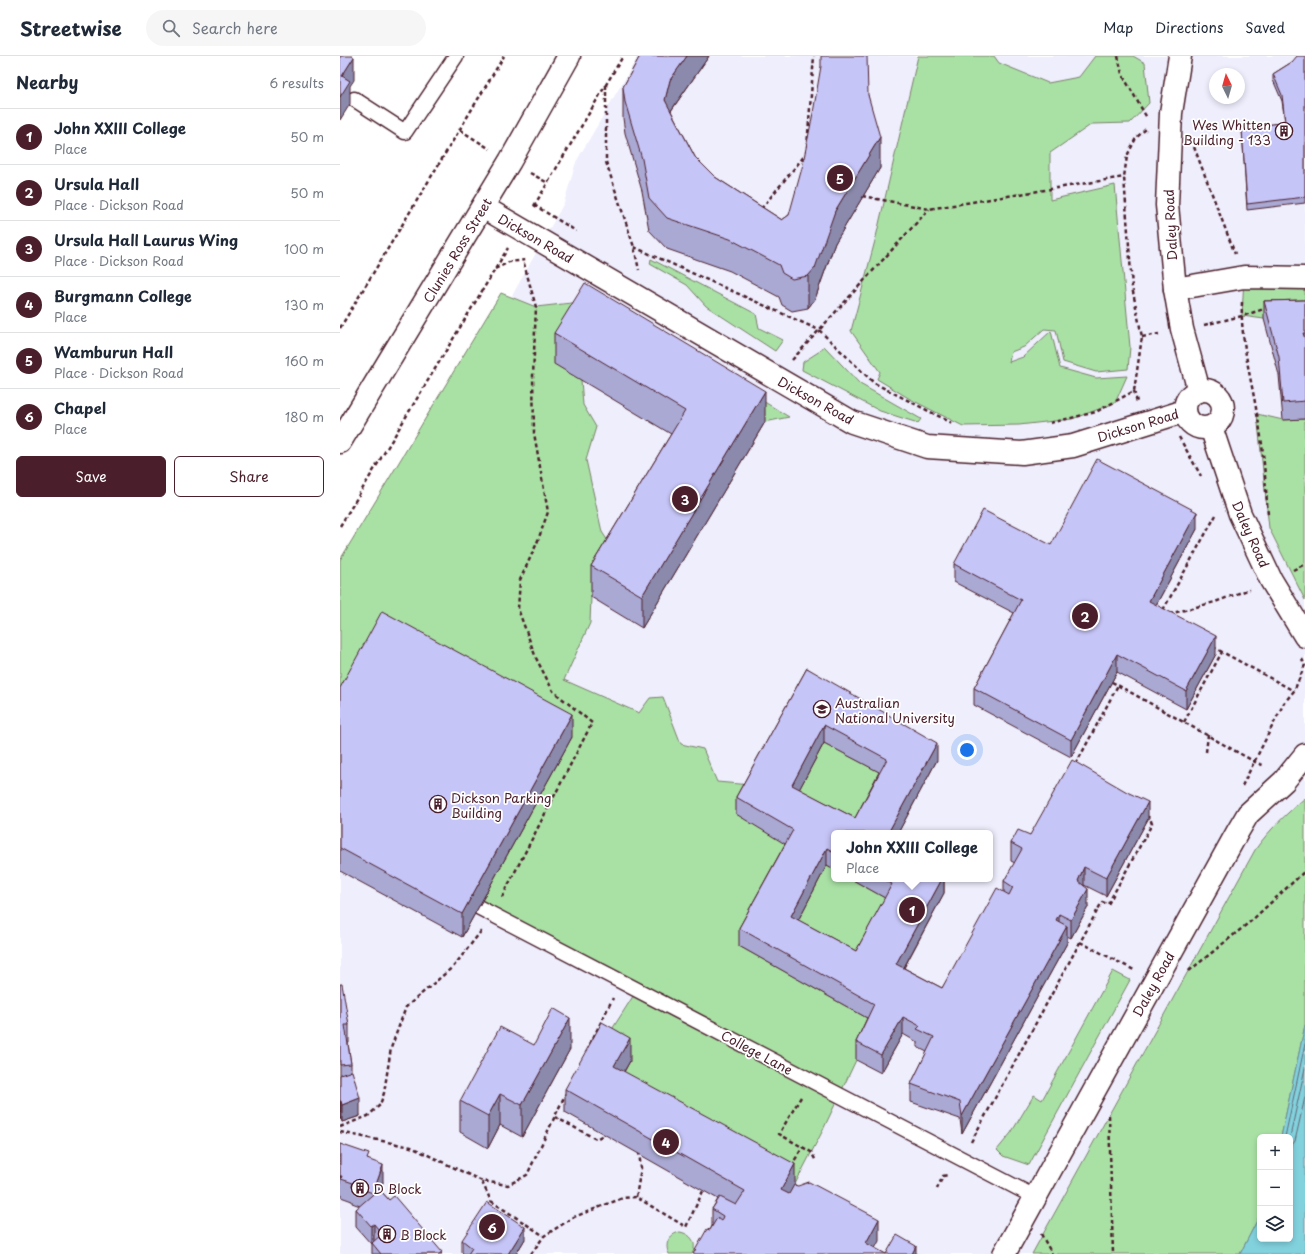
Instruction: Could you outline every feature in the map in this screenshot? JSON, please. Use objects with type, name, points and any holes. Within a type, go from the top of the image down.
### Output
[{"type":"street","name":"Clunies Ross Street","points":[[340,442],[483,206],[569,56]]},
{"type":"street","name":"Daley Road","points":[[1180,56],[1171,113],[1167,205],[1175,289],[1182,329],[1199,391]]},
{"type":"street","name":"Dickson Road","points":[[483,206],[852,422],[927,447],[1014,453],[1073,446],[1185,411]]},
{"type":"street","points":[[1175,289],[1244,277],[1305,278]]},
{"type":"street","points":[[1199,391],[1211,392],[1220,400],[1222,406],[1220,418],[1211,426],[1199,428],[1189,421],[1185,411],[1188,399],[1192,394],[1199,391]]},
{"type":"street","name":"Daley Road","points":[[1211,426],[1240,514],[1271,580],[1305,636]]},
{"type":"street","name":"Daley Road","points":[[1004,1254],[1029,1227],[1035,1197],[1248,814],[1284,781],[1305,755]]},
{"type":"lane","points":[[354,99],[405,132],[456,56]]},
{"type":"lane","name":"College Lane","points":[[478,907],[1035,1197]]},
{"type":"path","points":[[340,328],[504,56]]},
{"type":"path","points":[[552,175],[623,56]]},
{"type":"path","points":[[756,215],[806,154],[814,56]]},
{"type":"path","points":[[1118,56],[1122,74],[1147,119]]},
{"type":"path","points":[[606,84],[606,162],[634,247],[640,271]]},
{"type":"path","points":[[1043,425],[1096,412],[1134,391],[1142,337],[1132,287],[1124,177],[1127,156],[1136,138],[1151,126]]},
{"type":"path","points":[[1194,145],[1244,277],[1242,316],[1251,387],[1257,414],[1268,521]]},
{"type":"path","points":[[862,196],[929,209],[1124,177]]},
{"type":"path","points":[[789,364],[929,209]]},
{"type":"path","points":[[634,247],[819,330],[874,383],[956,426],[946,427]]},
{"type":"path","points":[[340,1126],[368,1116],[380,1105],[384,1093],[391,1048],[406,1007],[454,966],[493,915],[592,723],[553,692],[536,658],[518,609],[520,580],[537,543],[548,512],[534,433],[533,376],[536,307],[523,260],[509,262],[495,269]]},
{"type":"path","points":[[340,526],[478,297]]},
{"type":"path","points":[[1203,325],[1242,316],[1270,307]]},
{"type":"path","points":[[1142,337],[1161,334]]},
{"type":"path","points":[[1219,509],[1161,614],[1215,602],[1254,587]]},
{"type":"path","points":[[1289,571],[1305,564]]},
{"type":"path","points":[[1209,645],[1294,691]]},
{"type":"path","points":[[1184,722],[1222,652]]},
{"type":"path","points":[[1257,758],[1284,703],[1294,691],[1305,665]]},
{"type":"path","points":[[1112,682],[1268,768]]},
{"type":"path","points":[[1074,768],[1118,685]]},
{"type":"path","points":[[1206,752],[1208,735]]},
{"type":"path","points":[[937,1189],[943,1176],[954,1172],[962,1160],[1102,902],[1108,904],[1152,824],[1150,818],[1143,814]]},
{"type":"path","points":[[1187,972],[1251,921],[1305,871]]},
{"type":"path","points":[[1080,942],[1140,972]]},
{"type":"path","points":[[589,1046],[621,982]]},
{"type":"path","points":[[340,1132],[411,1147],[482,1181],[508,1185],[527,1175],[569,1089]]},
{"type":"path","points":[[801,1096],[779,1134],[811,1152],[816,1161]]},
{"type":"path","points":[[1109,1108],[1113,1254]]},
{"type":"path","points":[[555,1117],[596,1139],[605,1134]]},
{"type":"path","points":[[791,1167],[803,1147]]},
{"type":"path","points":[[636,1197],[641,1168],[639,1153]]},
{"type":"path","points":[[482,1181],[491,1201],[544,1236]]},
{"type":"path","points":[[531,1254],[544,1236],[574,1217],[613,1201],[636,1197],[686,1228],[704,1189]]},
{"type":"path","points":[[1029,1227],[1052,1254]]},
{"type":"shaded area","name":"Australian National University","points":[[638,56],[1305,56],[1305,1254],[340,1254],[340,585],[504,310],[564,203],[576,162]]},
{"type":"green space","points":[[918,56],[994,56],[999,63],[1048,83],[1079,77],[1095,56],[1133,56],[1145,63],[1149,103],[1130,123],[1092,124],[1050,153],[1050,200],[1115,185],[1130,347],[1128,369],[1096,372],[1063,362],[1056,330],[1044,329],[1024,347],[1011,352],[1009,362],[1023,357],[1051,331],[1060,368],[1096,378],[1127,376],[1115,403],[1072,419],[1019,425],[963,426],[910,399],[877,379],[880,372],[851,331],[876,237]]},
{"type":"green space","points":[[651,259],[756,314],[759,328],[783,340],[775,351],[706,306],[687,285],[650,264]]},
{"type":"green space","points":[[1244,277],[1305,278],[1305,318],[1264,319],[1242,316]]},
{"type":"green space","points":[[501,293],[536,307],[598,300],[789,417],[765,422],[585,314],[581,380],[583,405],[596,427],[586,460],[602,532],[617,555],[591,597],[590,623],[564,680],[639,713],[650,698],[663,697],[681,744],[703,749],[717,782],[751,785],[793,848],[739,946],[874,1022],[822,1132],[794,1186],[614,1089],[602,1045],[637,990],[478,907],[340,710],[340,560]]},
{"type":"green space","points":[[824,346],[860,384],[921,419],[918,423],[880,411],[802,370],[803,362],[820,351]]},
{"type":"green space","points":[[1257,414],[1283,420],[1305,419],[1305,600],[1269,528]]},
{"type":"green space","points":[[824,743],[887,776],[858,830],[850,830],[792,803]]},
{"type":"green space","points":[[1305,798],[1305,1025],[1282,1134],[1257,1134],[1257,1221],[1240,1254],[1032,1254],[1255,850],[1278,822]]},
{"type":"green space","points":[[827,865],[831,867],[831,882],[856,882],[892,902],[856,969],[791,934]]},
{"type":"green space","points":[[1113,971],[1130,980],[1029,1165],[1003,1156],[997,1150],[1011,1133],[1034,1095],[1042,1100]]},
{"type":"green space","points":[[680,1232],[690,1237],[694,1243],[694,1250],[692,1254],[669,1254],[667,1247],[668,1240],[676,1233]]},
{"type":"water","points":[[1305,1025],[1305,1254],[1240,1254],[1257,1221],[1257,1242],[1293,1242],[1293,1134],[1282,1134]]},
{"type":"building","points":[[340,56],[354,57],[342,76],[350,81],[340,97]]},
{"type":"building","points":[[640,56],[687,56],[670,80],[665,100],[695,157],[715,177],[782,220],[789,215],[802,168],[821,66],[821,56],[867,56],[868,95],[880,137],[835,211],[815,268],[808,276],[792,279],[782,273],[779,265],[730,239],[667,218],[649,198],[642,159],[625,102],[623,87]]},
{"type":"building","name":"Wes Whitten Building - 133","points":[[1297,56],[1305,56],[1305,197],[1247,204],[1242,129],[1285,122],[1282,95],[1273,74],[1292,62]]},
{"type":"building","points":[[585,283],[765,391],[642,596],[591,566],[685,411],[554,333]]},
{"type":"building","points":[[1305,300],[1305,333],[1303,333],[1305,339],[1305,401],[1283,403],[1279,357],[1264,301]]},
{"type":"building","points":[[1097,459],[1197,512],[1149,601],[1216,636],[1186,691],[1117,654],[1071,740],[974,688],[1021,600],[954,564],[983,510],[1051,545]]},
{"type":"building","name":"Dickson Parking Building","points":[[382,611],[572,714],[462,914],[340,848],[340,688]]},
{"type":"building","points":[[807,668],[937,743],[890,830],[831,830],[831,850],[827,848],[791,916],[856,951],[892,884],[888,882],[940,882],[896,964],[942,988],[997,888],[1009,895],[1013,887],[1004,881],[1022,849],[1011,843],[1018,830],[1030,835],[1072,760],[1127,792],[1148,802],[1106,878],[1084,867],[1078,881],[1088,889],[1071,920],[1059,914],[1056,920],[1067,926],[962,1116],[960,1102],[911,1084],[934,1037],[917,1029],[920,1026],[903,1017],[881,1055],[856,1042],[874,1004],[739,928],[793,830],[736,797]],"holes":[[[824,725],[887,759],[855,818],[792,785]]]},
{"type":"building","points":[[340,984],[342,984],[349,1025],[345,1025],[351,1064],[340,1065]]},
{"type":"building","points":[[553,1008],[570,1018],[522,1105],[500,1094],[488,1116],[460,1101],[500,1027],[534,1045]]},
{"type":"building","points":[[602,1022],[630,1038],[614,1066],[795,1164],[781,1190],[789,1194],[794,1185],[798,1186],[809,1182],[879,1219],[866,1243],[886,1254],[693,1254],[707,1229],[710,1230],[717,1218],[721,1221],[723,1216],[712,1209],[720,1197],[736,1205],[745,1191],[565,1089]]},
{"type":"building","points":[[352,1071],[360,1098],[342,1105],[340,1101],[340,1075]]},
{"type":"building","points":[[340,1144],[369,1154],[367,1159],[383,1165],[373,1193],[352,1186],[353,1183],[341,1179]]},
{"type":"building","points":[[379,1189],[389,1200],[394,1196],[442,1252],[439,1254],[381,1254],[372,1243],[382,1234],[374,1224],[371,1226],[356,1209]]},
{"type":"building","points":[[487,1202],[525,1227],[508,1254],[468,1254],[472,1248],[462,1240]]},
{"type":"building","points":[[897,1235],[916,1246],[912,1254],[886,1254]]},
{"type":"place","name":"Wes Whitten Building - 133","points":[[1284,131]]},
{"type":"place","name":"Wamburun Hall","points":[[840,178]]},
{"type":"place","name":"Ursula Hall Laurus Wing","points":[[685,499]]},
{"type":"place","name":"Ursula Hall","points":[[1085,616]]},
{"type":"place","name":"Australian National University","points":[[822,709]]},
{"type":"place","name":"Dickson Parking Building","points":[[438,804]]},
{"type":"place","name":"John XXIII College","points":[[912,910]]},
{"type":"place","name":"Burgmann College","points":[[666,1142]]},
{"type":"place","name":"D Block","points":[[360,1188]]},
{"type":"place","name":"Chapel","points":[[492,1227]]},
{"type":"place","name":"B Block","points":[[387,1234]]}]
